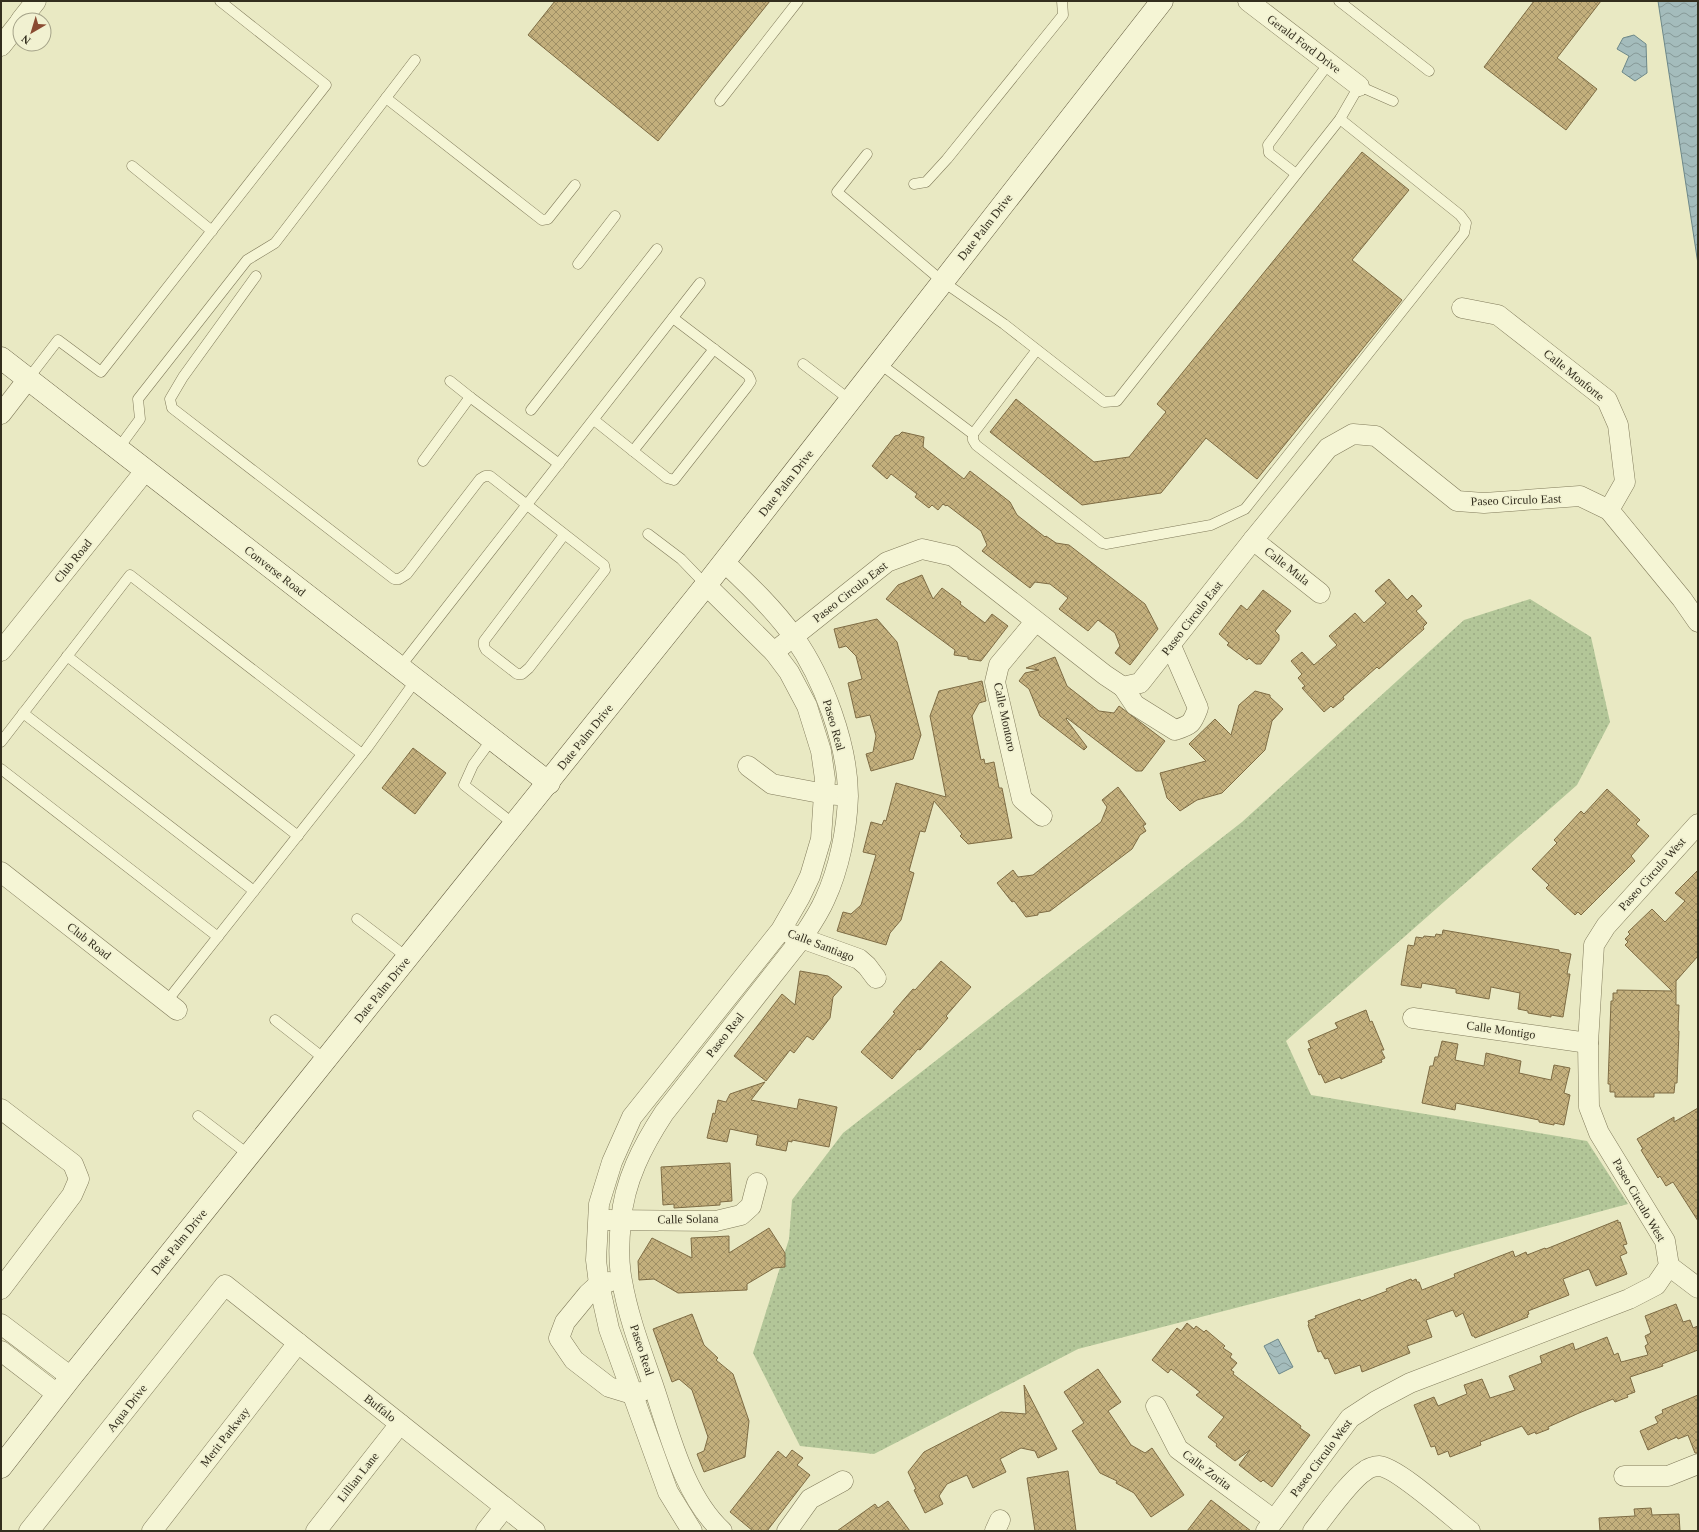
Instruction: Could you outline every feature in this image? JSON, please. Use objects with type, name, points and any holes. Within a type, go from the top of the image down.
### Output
[{"type":"main road","name":"Date Palm Drive","points":[[1,1467],[57,1394],[549,783],[706,585],[1162,1]]},
{"type":"main road","name":"Converse Road","points":[[1,358],[549,783]]},
{"type":"street","points":[[28,12],[36,1]]},
{"type":"street","name":"Gerald Ford Drive","points":[[1248,1],[1359,86]]},
{"type":"street","points":[[1,46],[12,32]]},
{"type":"street","name":"Calle Monforte","points":[[1462,308],[1498,314],[1607,400],[1618,425],[1625,482],[1609,510]]},
{"type":"street","points":[[1,414],[28,380]]},
{"type":"street","name":"Paseo Circulo East","points":[[774,652],[887,562],[922,549],[953,556],[1035,622],[1123,687],[1140,683],[1328,448],[1353,434],[1376,436],[1456,501],[1484,503],[1580,496],[1609,510]]},
{"type":"street","name":"Club Road","points":[[1,651],[145,471]]},
{"type":"street","points":[[1609,510],[1682,599],[1698,622]]},
{"type":"street","name":"Calle Mula","points":[[1254,540],[1320,592]]},
{"type":"street","name":"Paseo Real","points":[[722,1531],[704,1512],[692,1492],[682,1469],[635,1333],[622,1279],[620,1256],[621,1220],[627,1189],[642,1150],[664,1113],[802,938],[826,899],[834,876],[846,822],[848,795],[845,766],[839,737],[822,685],[794,637],[752,588],[724,562]]},
{"type":"street","name":"Paseo Real","points":[[692,1531],[668,1492],[609,1329],[599,1284],[596,1260],[599,1204],[617,1147],[632,1117],[674,1062],[781,930],[800,897],[821,839],[826,779],[814,725],[800,691],[789,672],[774,652],[706,585]]},
{"type":"street","name":"Calle Montoro","points":[[1035,622],[999,665],[995,682],[1022,798],[1042,816]]},
{"type":"street","points":[[1123,687],[1136,705],[1175,730],[1188,726],[1194,718],[1198,708],[1171,646]]},
{"type":"street","points":[[748,766],[772,784],[825,794],[848,795]]},
{"type":"street","name":"Paseo Circulo West","points":[[1270,1526],[1350,1418],[1410,1383],[1629,1300],[1656,1285],[1669,1266],[1665,1241],[1599,1133],[1589,1108],[1588,1043],[1594,946],[1606,926],[1698,824]]},
{"type":"street","name":"Club Road","points":[[1,872],[172,1005]]},
{"type":"street","name":"Calle Santiago","points":[[781,930],[859,959],[867,966],[876,978]]},
{"type":"street","name":"Calle Montigo","points":[[1413,1018],[1588,1043]]},
{"type":"street","points":[[674,1062],[692,1076]]},
{"type":"street","points":[[1,1109],[73,1164],[79,1179],[72,1195],[1,1289]]},
{"type":"street","name":"Calle Solana","points":[[598,1220],[716,1221],[741,1215],[751,1206],[757,1183]]},
{"type":"street","points":[[1669,1266],[1698,1288]]},
{"type":"street","points":[[622,1279],[599,1284],[565,1322],[559,1338],[574,1360],[609,1387],[632,1394],[654,1389]]},
{"type":"street","name":"Buffalo","points":[[225,1284],[535,1531]]},
{"type":"street","name":"Aqua Drive","points":[[29,1531],[225,1284]]},
{"type":"street","points":[[1,1324],[71,1378]]},
{"type":"street","name":"Merit Parkway","points":[[152,1531],[298,1343]]},
{"type":"street","points":[[1,1351],[57,1394]]},
{"type":"street","name":"Calle Zorita","points":[[1156,1406],[1178,1448],[1270,1526]]},
{"type":"street","name":"Lillian Lane","points":[[316,1531],[400,1424]]},
{"type":"street","points":[[1624,1476],[1668,1476],[1698,1464]]},
{"type":"street","points":[[1313,1531],[1355,1479],[1364,1471],[1374,1466],[1391,1469],[1470,1531]]},
{"type":"street","points":[[787,1531],[810,1499],[843,1480]]},
{"type":"street","points":[[486,1531],[505,1507]]},
{"type":"lane","points":[[28,380],[58,340],[101,372],[326,85],[220,1]]},
{"type":"lane","points":[[720,100],[798,1]]},
{"type":"lane","points":[[914,184],[926,182],[952,154],[1063,15],[1062,1]]},
{"type":"lane","points":[[1339,1],[1429,72]]},
{"type":"lane","points":[[118,449],[140,419],[138,399],[160,370],[247,260],[275,243],[415,60]]},
{"type":"lane","points":[[1296,174],[1269,153],[1268,145],[1329,63]]},
{"type":"lane","points":[[867,154],[837,192],[942,281],[1004,324],[1036,351],[1104,402],[1117,401],[1340,119],[1359,86],[1393,101]]},
{"type":"lane","points":[[386,98],[542,220],[548,219],[575,185]]},
{"type":"lane","points":[[1036,351],[973,434],[973,440],[976,445],[1102,543],[1106,544],[1211,525],[1245,509],[1464,233],[1466,223],[1460,215],[1340,119]]},
{"type":"lane","points":[[132,166],[212,231]]},
{"type":"lane","points":[[578,264],[615,216]]},
{"type":"lane","points":[[530,410],[657,249]]},
{"type":"lane","points":[[256,276],[183,377],[170,399],[172,408],[394,579],[404,577],[407,574],[480,479],[485,476],[490,476],[604,565],[605,570],[529,668],[522,674],[517,674],[486,650],[484,641],[564,535]]},
{"type":"lane","points":[[172,1005],[218,937],[362,754],[408,674],[527,505],[700,283]]},
{"type":"lane","points":[[594,420],[667,478],[674,480],[751,381],[748,375],[673,318]]},
{"type":"lane","points":[[633,451],[714,349]]},
{"type":"lane","points":[[879,363],[973,434]]},
{"type":"lane","points":[[803,364],[850,400]]},
{"type":"lane","points":[[450,381],[559,464]]},
{"type":"lane","points":[[423,461],[470,397]]},
{"type":"lane","points":[[648,534],[681,559],[706,585]]},
{"type":"lane","points":[[1,742],[130,575],[362,754]]},
{"type":"lane","points":[[67,656],[298,836]]},
{"type":"lane","points":[[23,713],[254,891]]},
{"type":"lane","points":[[492,739],[473,765],[464,785],[515,825]]},
{"type":"lane","points":[[1,769],[218,937]]},
{"type":"lane","points":[[357,919],[408,958]]},
{"type":"lane","points":[[276,1020],[326,1060]]},
{"type":"lane","points":[[198,1116],[249,1155]]},
{"type":"green space","points":[[1530,599],[1591,637],[1610,722],[1577,785],[1286,1041],[1311,1095],[1587,1141],[1628,1204],[1078,1349],[874,1454],[800,1446],[753,1353],[789,1239],[792,1200],[843,1133],[1242,822],[1464,620]]},
{"type":"water","points":[[1658,1],[1698,1],[1698,264]]},
{"type":"water","points":[[1634,35],[1646,44],[1647,73],[1635,81],[1622,72],[1629,56],[1617,49],[1623,38]]},
{"type":"water","points":[[1278,1339],[1293,1367],[1279,1374],[1264,1346]]},
{"type":"building","points":[[555,1],[770,1],[658,141],[528,35]]},
{"type":"building","points":[[1534,1],[1601,1],[1557,58],[1597,89],[1566,130],[1484,67]]},
{"type":"building","points":[[1362,152],[1409,190],[1352,260],[1402,300],[1257,479],[1206,438],[1161,493],[1082,505],[990,432],[1016,399],[1094,462],[1129,457],[1166,412],[1157,404]]},
{"type":"building","points":[[902,432],[924,437],[923,447],[964,479],[970,471],[1010,502],[1017,515],[1045,537],[1046,536],[1056,543],[1069,545],[1145,604],[1158,629],[1130,665],[1115,653],[1120,646],[1115,633],[1098,620],[1088,631],[1059,609],[1068,598],[1050,584],[1035,582],[1030,588],[982,551],[987,545],[981,531],[947,505],[946,506],[943,504],[938,510],[932,505],[929,508],[915,497],[917,494],[891,474],[887,479],[872,466],[895,436]]},
{"type":"building","points":[[922,575],[933,599],[942,588],[985,623],[992,614],[1008,626],[981,661],[954,655],[955,650],[886,599],[898,585]]},
{"type":"building","points":[[1389,579],[1407,600],[1412,595],[1422,606],[1416,611],[1427,623],[1423,627],[1424,629],[1379,669],[1377,667],[1343,697],[1344,699],[1333,708],[1331,706],[1324,712],[1302,688],[1305,686],[1298,678],[1302,674],[1291,661],[1302,652],[1314,665],[1337,645],[1329,636],[1355,613],[1364,623],[1386,603],[1375,591]]},
{"type":"building","points":[[1263,590],[1291,611],[1275,631],[1279,635],[1279,640],[1261,664],[1256,664],[1249,658],[1247,660],[1227,645],[1229,643],[1219,634],[1241,605],[1247,610]]},
{"type":"building","points":[[877,619],[897,642],[921,735],[913,759],[871,771],[866,754],[873,752],[876,736],[870,715],[856,718],[848,683],[862,679],[856,656],[846,646],[839,648],[834,629]]},
{"type":"building","points":[[1055,657],[1067,686],[1099,711],[1114,713],[1119,706],[1165,741],[1142,771],[1136,771],[1067,718],[1066,719],[1087,747],[1084,750],[1040,716],[1029,689],[1019,681],[1025,673],[1039,670],[1026,668]]},
{"type":"building","points":[[982,681],[986,701],[979,703],[972,716],[981,760],[984,759],[985,764],[994,762],[999,788],[1002,788],[1012,838],[968,844],[960,836],[962,834],[934,801],[925,832],[920,831],[909,871],[914,873],[901,920],[890,933],[886,945],[837,931],[843,912],[851,914],[861,905],[876,855],[863,852],[871,822],[882,825],[884,820],[886,821],[896,783],[946,797],[930,716],[939,691]]},
{"type":"building","points":[[1255,691],[1270,695],[1270,697],[1283,709],[1272,721],[1265,750],[1222,793],[1197,800],[1180,811],[1167,798],[1160,773],[1206,761],[1189,744],[1215,719],[1231,735],[1239,705]]},
{"type":"building","points":[[413,748],[446,773],[415,814],[382,788]]},
{"type":"building","points":[[1118,787],[1146,824],[1143,826],[1146,831],[1140,835],[1132,849],[1050,911],[1026,917],[1014,901],[1012,902],[997,883],[1013,870],[1018,877],[1033,875],[1101,822],[1107,807],[1102,800]]},
{"type":"building","points":[[1607,789],[1640,820],[1636,824],[1649,836],[1631,856],[1635,861],[1581,915],[1578,912],[1575,915],[1546,888],[1549,885],[1532,869],[1557,843],[1554,840],[1581,811],[1584,814]]},
{"type":"building","points":[[1698,870],[1698,956],[1676,981],[1676,1005],[1679,1005],[1679,1031],[1677,1083],[1675,1083],[1674,1093],[1654,1093],[1654,1097],[1615,1097],[1615,1092],[1610,1092],[1610,1084],[1608,1084],[1611,1001],[1613,1001],[1613,993],[1617,993],[1617,990],[1672,991],[1625,945],[1628,942],[1625,939],[1630,934],[1628,932],[1652,909],[1665,922],[1685,901],[1675,893]]},
{"type":"building","points":[[1443,930],[1559,950],[1559,952],[1571,954],[1567,974],[1570,974],[1563,1017],[1551,1015],[1551,1017],[1528,1013],[1528,1011],[1518,1009],[1520,993],[1491,987],[1489,999],[1456,993],[1456,989],[1422,983],[1421,988],[1401,985],[1408,945],[1414,946],[1416,937],[1423,938],[1424,936],[1435,937],[1436,934],[1442,935]]},
{"type":"building","points":[[941,961],[971,987],[946,1016],[948,1018],[892,1079],[861,1052],[895,1013],[893,1012],[913,989],[915,990]]},
{"type":"building","points":[[800,971],[828,976],[842,987],[833,997],[830,1018],[813,1040],[807,1036],[794,1053],[790,1050],[766,1081],[734,1056],[782,994],[795,1005]]},
{"type":"building","points":[[1366,1010],[1370,1022],[1372,1021],[1384,1050],[1381,1050],[1385,1058],[1381,1060],[1382,1062],[1341,1079],[1340,1077],[1325,1083],[1321,1074],[1319,1075],[1308,1049],[1311,1048],[1308,1041],[1338,1028],[1335,1023]]},
{"type":"building","points":[[1442,1041],[1458,1044],[1455,1060],[1484,1066],[1486,1053],[1521,1061],[1519,1073],[1551,1080],[1554,1065],[1570,1068],[1564,1093],[1570,1095],[1564,1125],[1539,1122],[1539,1120],[1456,1103],[1455,1110],[1422,1103],[1430,1066],[1433,1066],[1435,1057],[1438,1057]]},
{"type":"building","points":[[765,1082],[751,1100],[797,1109],[799,1099],[837,1107],[829,1147],[792,1140],[792,1142],[788,1141],[786,1151],[756,1145],[758,1135],[730,1129],[727,1142],[707,1138],[718,1100],[726,1102],[730,1094]]},
{"type":"building","points":[[1698,1108],[1698,1221],[1673,1182],[1666,1186],[1660,1176],[1658,1178],[1641,1150],[1643,1149],[1637,1139],[1674,1117],[1674,1122]]},
{"type":"building","points":[[730,1163],[732,1201],[720,1202],[720,1205],[674,1208],[674,1204],[663,1205],[661,1167]]},
{"type":"building","points":[[1618,1220],[1627,1244],[1623,1245],[1627,1253],[1620,1256],[1627,1274],[1596,1286],[1589,1269],[1563,1279],[1569,1295],[1528,1311],[1528,1317],[1475,1338],[1472,1336],[1463,1313],[1456,1317],[1453,1310],[1426,1320],[1432,1337],[1407,1346],[1410,1353],[1362,1372],[1360,1365],[1335,1374],[1328,1358],[1325,1359],[1321,1351],[1318,1352],[1308,1325],[1308,1321],[1316,1318],[1315,1316],[1360,1299],[1361,1301],[1387,1291],[1386,1289],[1411,1279],[1412,1281],[1416,1279],[1417,1282],[1419,1282],[1422,1290],[1455,1277],[1454,1274],[1513,1251],[1515,1257],[1526,1252],[1527,1255],[1545,1248],[1546,1249]]},
{"type":"building","points":[[769,1228],[785,1253],[785,1267],[774,1268],[747,1284],[747,1290],[678,1293],[654,1279],[639,1280],[638,1261],[652,1238],[692,1258],[691,1238],[729,1236],[729,1253]]},
{"type":"building","points":[[1676,1304],[1683,1322],[1690,1320],[1693,1328],[1698,1326],[1698,1350],[1662,1364],[1663,1366],[1630,1377],[1635,1392],[1627,1395],[1628,1397],[1615,1402],[1613,1399],[1548,1427],[1549,1429],[1536,1434],[1535,1432],[1528,1435],[1522,1426],[1480,1442],[1481,1445],[1450,1457],[1448,1451],[1438,1455],[1435,1446],[1431,1447],[1414,1405],[1434,1397],[1438,1406],[1467,1394],[1464,1385],[1482,1379],[1490,1398],[1515,1390],[1509,1376],[1542,1363],[1540,1356],[1573,1343],[1575,1350],[1607,1337],[1614,1355],[1618,1353],[1621,1362],[1648,1355],[1645,1346],[1648,1344],[1645,1336],[1651,1333],[1645,1316]]},
{"type":"building","points":[[692,1314],[704,1345],[718,1358],[716,1360],[733,1374],[749,1421],[745,1457],[704,1472],[697,1454],[704,1451],[708,1437],[692,1390],[679,1379],[672,1382],[653,1329]]},
{"type":"building","points":[[1187,1323],[1194,1329],[1196,1326],[1204,1332],[1206,1330],[1225,1346],[1223,1348],[1232,1354],[1230,1357],[1237,1363],[1231,1370],[1234,1372],[1233,1374],[1301,1426],[1300,1428],[1310,1435],[1272,1487],[1263,1480],[1261,1482],[1239,1465],[1250,1450],[1235,1461],[1216,1446],[1217,1444],[1208,1437],[1224,1417],[1196,1395],[1200,1392],[1171,1369],[1168,1373],[1152,1360],[1177,1328],[1181,1331]]},
{"type":"building","points":[[1098,1369],[1121,1402],[1108,1411],[1131,1445],[1145,1453],[1152,1448],[1184,1495],[1151,1517],[1134,1493],[1116,1483],[1117,1481],[1100,1473],[1072,1431],[1084,1423],[1064,1392]]},
{"type":"building","points":[[1024,1385],[1057,1449],[1038,1458],[1035,1451],[1021,1448],[1000,1459],[1006,1472],[973,1488],[967,1475],[947,1484],[939,1496],[943,1504],[925,1513],[914,1490],[916,1489],[908,1472],[924,1452],[1001,1412],[1026,1414]]},
{"type":"building","points":[[1698,1395],[1698,1453],[1695,1453],[1688,1435],[1678,1439],[1677,1437],[1648,1450],[1640,1431],[1658,1423],[1655,1417],[1663,1413],[1662,1410]]},
{"type":"building","points":[[792,1450],[803,1458],[797,1465],[810,1475],[767,1531],[753,1531],[730,1512],[778,1451],[786,1458]]},
{"type":"building","points":[[1068,1471],[1076,1531],[1035,1531],[1027,1478]]},
{"type":"building","points":[[1211,1500],[1251,1531],[1187,1531]]},
{"type":"building","points":[[888,1501],[910,1531],[837,1531],[875,1504],[878,1508]]},
{"type":"building","points":[[1651,1508],[1652,1515],[1679,1514],[1680,1531],[1600,1531],[1599,1518],[1635,1516],[1634,1509]]}]
